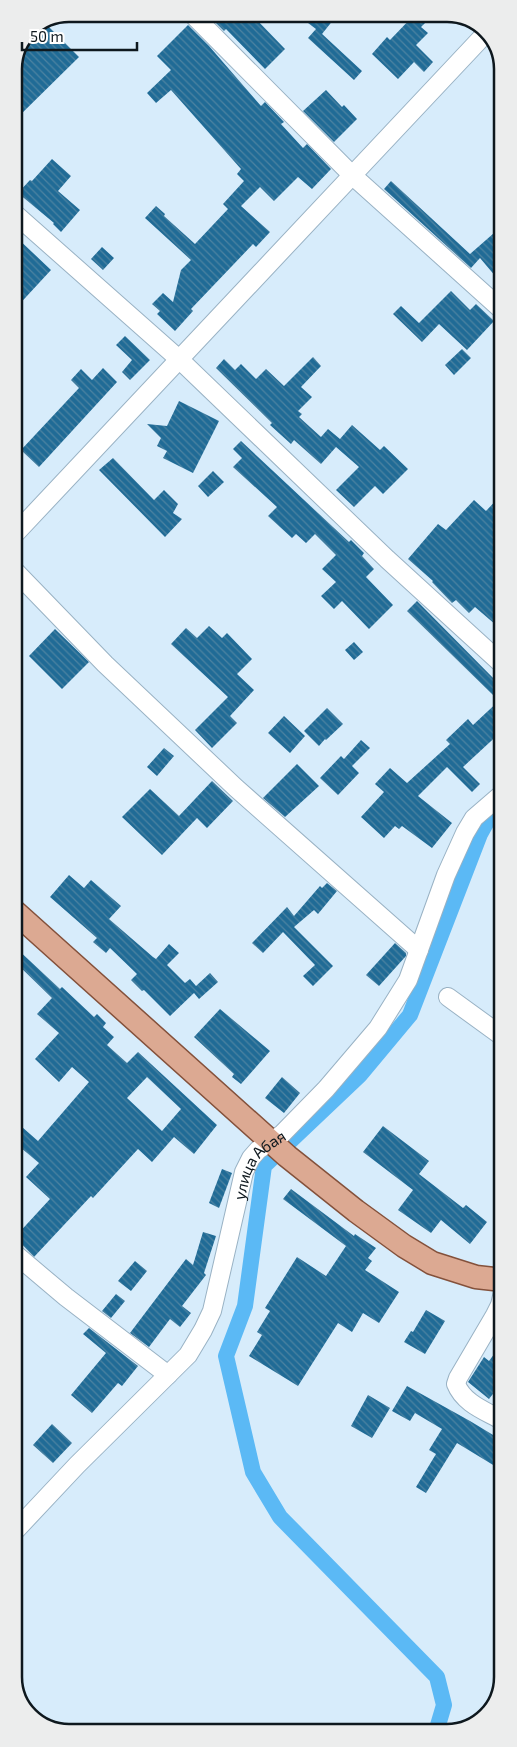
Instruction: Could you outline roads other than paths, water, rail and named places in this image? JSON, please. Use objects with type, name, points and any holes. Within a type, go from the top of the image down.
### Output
[{"type":"main road","points":[[22,918],[278,1148],[356,1211],[404,1246],[432,1263],[476,1277],[494,1279]]},
{"type":"street","points":[[200,22],[353,176],[494,303]]},
{"type":"street","points":[[22,527],[482,38]]},
{"type":"street","points":[[22,220],[180,360],[387,559],[494,658]]},
{"type":"street","points":[[22,578],[105,664],[215,768],[419,950]]},
{"type":"street","name":"улица Абая","points":[[22,1524],[77,1465],[188,1355],[212,1311],[244,1172],[255,1154],[278,1148],[282,1134],[326,1089],[378,1028],[408,980],[446,876],[465,833],[474,818],[494,801]]},
{"type":"street","points":[[448,997],[494,1030]]},
{"type":"street","points":[[22,1260],[66,1297],[168,1375]]},
{"type":"street","points":[[494,1317],[456,1384],[462,1396],[468,1402],[494,1416]]},
{"type":"waterway","points":[[438,1724],[444,1705],[437,1677],[280,1517],[253,1472],[226,1356],[245,1306],[264,1166],[360,1075],[410,1015],[480,834],[494,809]]}]
